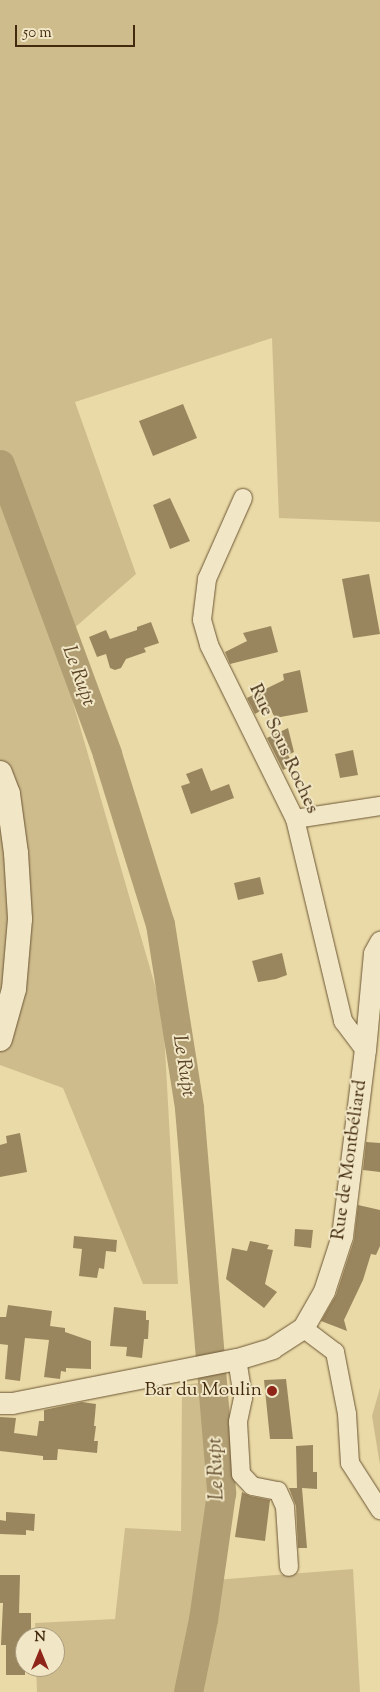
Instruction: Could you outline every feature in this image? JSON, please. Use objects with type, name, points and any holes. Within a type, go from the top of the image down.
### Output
[{"type":"main road","points":[[0,773],[8,794],[20,919],[14,989],[0,1039]]},
{"type":"street","name":"Rue Sous Roches","points":[[243,498],[207,579],[202,620],[209,645],[295,819],[343,1021],[365,1050]]},
{"type":"street","points":[[295,819],[380,806]]},
{"type":"street","name":"Rue de Montbéliard","points":[[0,1403],[12,1403],[237,1359],[272,1348],[303,1328],[324,1291],[342,1236],[365,1050],[374,953],[380,942]]},
{"type":"street","points":[[303,1328],[335,1352],[347,1414],[350,1463],[380,1510]]},
{"type":"street","points":[[237,1359],[243,1398],[238,1422],[241,1474],[252,1486],[278,1491],[285,1507],[289,1567]]},
{"type":"shaded area","points":[[0,0],[380,0],[380,522],[279,518],[272,338],[75,402],[136,574],[56,644],[163,1013],[178,1284],[143,1284],[63,1088],[0,1065]]},
{"type":"shaded area","points":[[198,1383],[211,1468],[204,1542],[175,1692],[37,1692],[36,1677],[65,1677],[65,1627],[35,1627],[35,1623],[115,1619],[125,1528],[181,1531],[182,1385]]},
{"type":"shaded area","points":[[380,1388],[380,1465],[372,1416]]},
{"type":"shaded area","points":[[353,1569],[360,1692],[183,1692],[202,1581]]},
{"type":"building","points":[[183,404],[197,438],[153,456],[139,421]]},
{"type":"building","points":[[170,498],[190,541],[170,549],[153,505]]},
{"type":"building","points":[[369,574],[380,634],[353,638],[342,579]]},
{"type":"building","points":[[151,622],[159,643],[144,648],[146,652],[126,659],[121,668],[115,670],[110,668],[106,654],[97,657],[89,637],[106,630],[110,639],[137,630],[137,627]]},
{"type":"building","points":[[271,626],[278,652],[230,664],[225,652],[247,641],[243,633]]},
{"type":"building","points":[[300,670],[308,712],[275,718],[269,706],[255,714],[247,698],[284,680],[283,674]]},
{"type":"building","points":[[288,728],[294,752],[288,755],[294,765],[283,770],[267,738]]},
{"type":"building","points":[[353,750],[358,775],[340,778],[335,754]]},
{"type":"building","points":[[202,768],[211,791],[229,784],[234,798],[191,814],[181,786],[190,783],[186,774]]},
{"type":"building","points":[[260,877],[264,894],[238,900],[234,883]]},
{"type":"building","points":[[282,953],[287,975],[258,982],[252,961]]},
{"type":"building","points":[[20,1133],[27,1172],[0,1177],[0,1145],[7,1143],[6,1136]]},
{"type":"building","points":[[366,1142],[380,1143],[380,1172],[363,1170]]},
{"type":"building","points":[[358,1205],[380,1210],[380,1246],[376,1255],[371,1254],[363,1280],[344,1320],[347,1331],[321,1321],[336,1295],[354,1240]]},
{"type":"building","points":[[295,1229],[313,1230],[311,1248],[294,1246]]},
{"type":"building","points":[[74,1236],[117,1240],[116,1252],[106,1251],[104,1269],[99,1268],[97,1278],[79,1276],[82,1249],[73,1248]]},
{"type":"building","points":[[250,1241],[269,1245],[267,1249],[273,1250],[265,1284],[277,1292],[264,1308],[226,1279],[232,1248],[247,1251]]},
{"type":"building","points":[[8,1305],[52,1311],[50,1326],[65,1328],[65,1332],[91,1341],[91,1369],[66,1368],[66,1372],[61,1371],[60,1379],[44,1377],[49,1340],[25,1338],[20,1381],[5,1379],[8,1345],[0,1344],[0,1317],[6,1317]]},
{"type":"building","points":[[114,1307],[146,1311],[146,1320],[149,1320],[148,1339],[144,1339],[142,1358],[126,1356],[127,1347],[110,1346]]},
{"type":"building","points":[[286,1379],[293,1439],[270,1439],[264,1380]]},
{"type":"building","points":[[82,1402],[96,1404],[94,1441],[98,1441],[97,1453],[58,1449],[57,1460],[43,1460],[43,1456],[0,1451],[0,1417],[16,1418],[14,1433],[37,1436],[39,1421],[44,1421],[44,1410]]},
{"type":"building","points":[[313,1445],[313,1472],[317,1472],[317,1489],[302,1488],[307,1548],[298,1548],[296,1506],[289,1488],[297,1488],[296,1446]]},
{"type":"building","points":[[242,1492],[250,1496],[270,1500],[265,1541],[235,1537]]},
{"type":"building","points":[[6,1512],[35,1514],[34,1531],[26,1530],[26,1535],[0,1534],[0,1520],[6,1521]]},
{"type":"building","points":[[0,1575],[20,1575],[19,1613],[31,1613],[31,1627],[15,1627],[15,1675],[6,1675],[6,1645],[1,1645],[3,1603],[0,1603]]},
{"type":"waterway","name":"Le Rupt","points":[[0,464],[107,754],[160,924],[189,1108],[221,1493],[203,1619],[188,1692]]},
{"type":"place","name":"Bar du Moulin","points":[[272,1391]]}]
